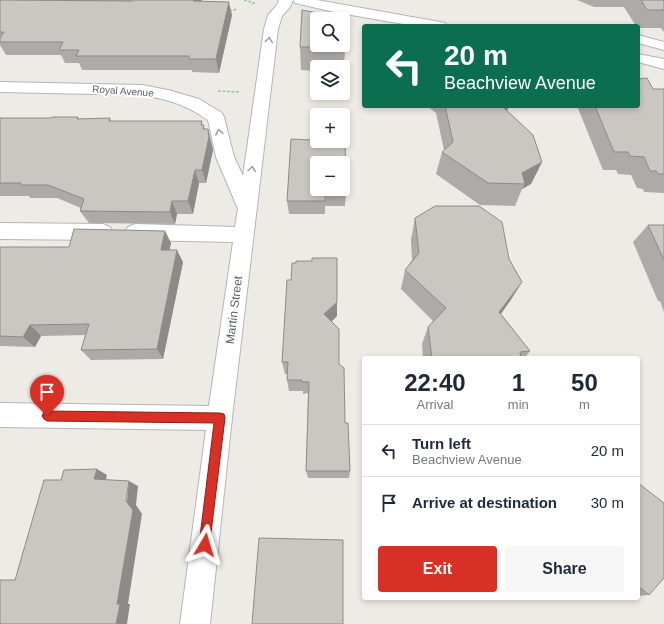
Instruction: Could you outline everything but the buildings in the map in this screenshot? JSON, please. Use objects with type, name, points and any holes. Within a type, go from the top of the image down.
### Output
[{"type":"street","name":"Martin Street","points":[[195,624],[220,418],[271,29],[275,15],[283,7],[286,0]]},
{"type":"street","points":[[300,0],[334,8],[428,24]]},
{"type":"street","points":[[640,40],[664,46]]},
{"type":"street","points":[[640,58],[664,64]]},
{"type":"street","name":"Royal Avenue","points":[[0,87],[142,90],[168,95],[193,103],[216,117],[224,157],[247,208]]},
{"type":"street","points":[[0,231],[244,235]]},
{"type":"street","points":[[0,415],[220,418]]},
{"type":"path","points":[[244,0],[254,3],[251,5]]},
{"type":"path","points":[[224,11],[237,9]]},
{"type":"path","points":[[218,91],[240,92]]},
{"type":"route","points":[[47,416],[220,418],[205,545]]}]
